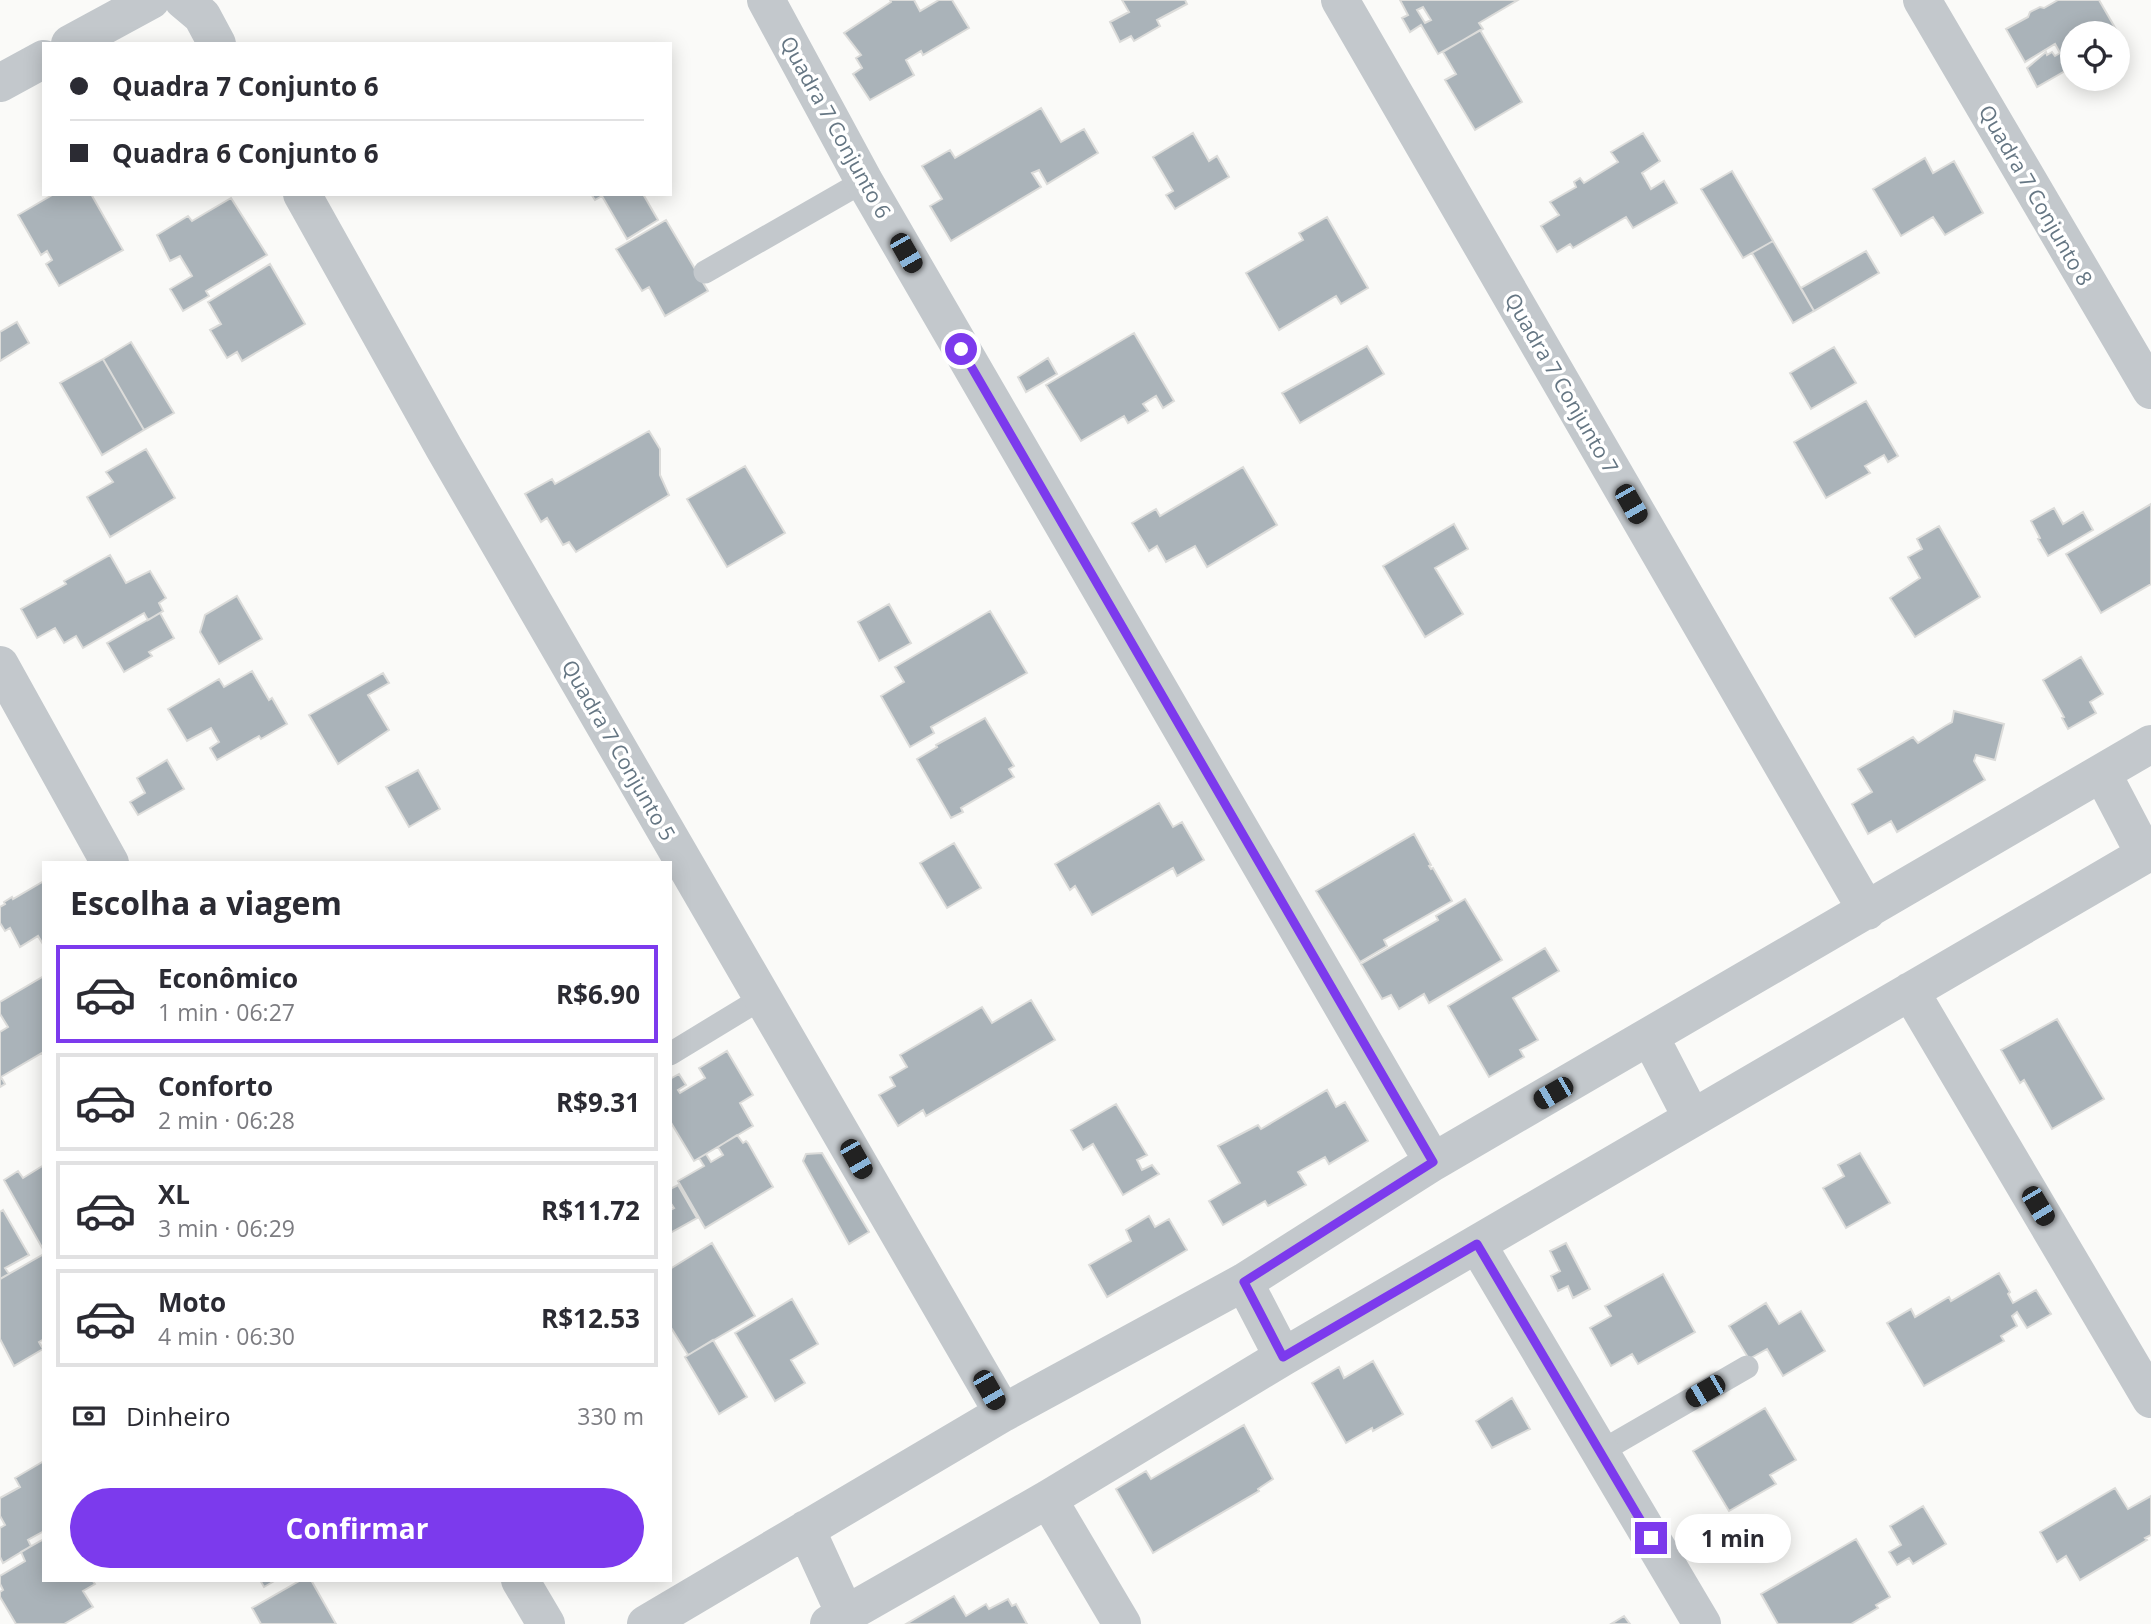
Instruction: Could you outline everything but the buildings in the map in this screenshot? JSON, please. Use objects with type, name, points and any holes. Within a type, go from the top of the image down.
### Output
[{"type":"street","points":[[75,42],[151,0]]},
{"type":"street","points":[[183,0],[202,16],[217,42]]},
{"type":"street","name":"Quadra 7 Conjunto 6","points":[[766,0],[864,181],[1433,1162]]},
{"type":"street","name":"Quadra 7 Conjunto 7","points":[[1340,0],[1867,911]]},
{"type":"street","name":"Quadra 7 Conjunto 8","points":[[1922,0],[2151,390]]},
{"type":"street","points":[[0,83],[42,60]]},
{"type":"street","name":"Quadra 7 Conjunto 5","points":[[303,196],[451,460],[1003,1413]]},
{"type":"street","points":[[0,665],[109,861]]},
{"type":"street","points":[[646,1624],[1003,1413],[1244,1282],[1433,1162],[2151,744]]},
{"type":"street","points":[[806,1529],[837,1619],[1048,1499],[1283,1357],[2148,853],[2102,773]]},
{"type":"street","points":[[1910,990],[2151,1398]]},
{"type":"street","points":[[1650,1037],[1692,1118]]},
{"type":"street","points":[[1477,1244],[1702,1624]]},
{"type":"street","points":[[1244,1282],[1283,1357]]},
{"type":"street","points":[[1048,1499],[1122,1624]]},
{"type":"street","points":[[521,1582],[545,1624]]},
{"type":"lane","points":[[705,272],[864,181]]},
{"type":"lane","points":[[672,1053],[762,998]]},
{"type":"lane","points":[[1600,1452],[1747,1367]]},
{"type":"route","points":[[961,349],[1433,1162],[1244,1282],[1283,1357],[1477,1244],[1651,1538]]}]
